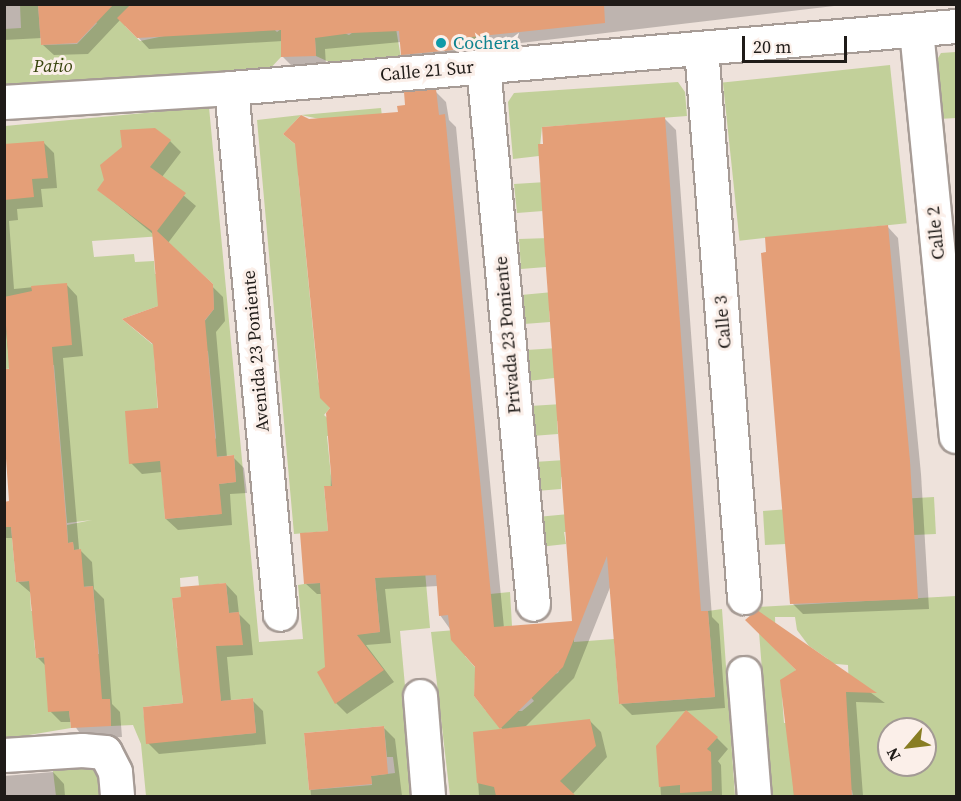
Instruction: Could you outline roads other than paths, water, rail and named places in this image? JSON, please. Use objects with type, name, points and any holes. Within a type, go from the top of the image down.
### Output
[{"type":"street","name":"Calle 21 Sur","points":[[4,102],[231,88],[701,48],[938,22]]},
{"type":"street","name":"Calle 2","points":[[938,22],[957,436]]},
{"type":"street","name":"Calle 3","points":[[701,48],[744,597]]},
{"type":"street","name":"Privada 23 Poniente","points":[[483,66],[533,604]]},
{"type":"street","name":"Avenida 23 Poniente","points":[[231,88],[280,614]]},
{"type":"street","points":[[744,673],[754,796]]},
{"type":"street","points":[[420,696],[428,796]]},
{"type":"street","points":[[4,755],[82,750],[105,752],[115,772],[117,796]]},
{"type":"place","name":"Cochera","points":[[441,43]]},
{"type":"park label","name":"Patio","points":[[53,66]]}]
